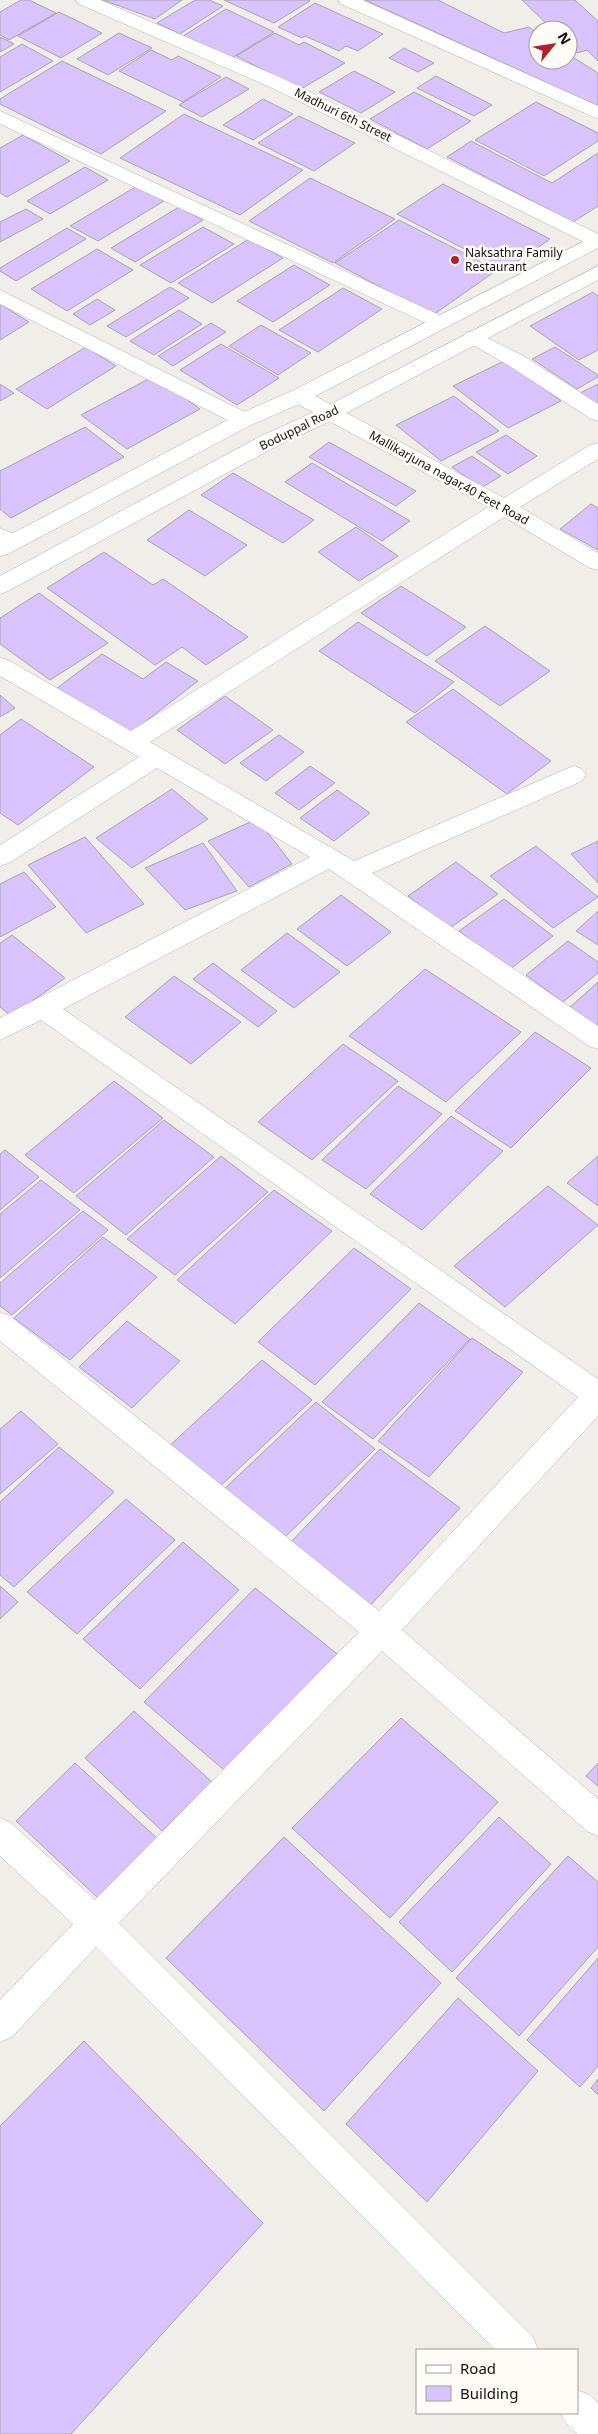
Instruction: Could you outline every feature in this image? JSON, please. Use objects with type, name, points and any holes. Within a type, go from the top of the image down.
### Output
[{"type":"street","name":"Madhuri 6th Street","points":[[84,0],[277,83],[597,240]]},
{"type":"street","points":[[347,0],[598,113]]},
{"type":"street","points":[[0,117],[358,282],[439,322]]},
{"type":"street","name":"Boduppal Road","points":[[4,542],[244,420],[299,396],[597,240]]},
{"type":"street","name":"Boduppal Road","points":[[0,586],[269,442],[330,413],[598,272]]},
{"type":"street","points":[[0,296],[244,420]]},
{"type":"street","points":[[473,337],[515,360],[598,414]]},
{"type":"street","name":"Mallikarjuna nagar,40 Feet Road","points":[[299,396],[504,507],[598,563]]},
{"type":"street","points":[[133,741],[504,507],[598,450]]},
{"type":"street","points":[[0,666],[133,741],[330,857],[598,1039]]},
{"type":"street","points":[[0,857],[158,756]]},
{"type":"street","points":[[352,872],[574,775]]},
{"type":"street","points":[[0,1030],[40,1007],[330,857]]},
{"type":"street","points":[[0,2025],[96,1923],[381,1631],[598,1395],[40,1007]]},
{"type":"street","points":[[0,1324],[381,1631],[598,1820]]},
{"type":"street","points":[[0,1834],[96,1923],[519,2349]]},
{"type":"street","points":[[578,2409],[598,2429]]},
{"type":"building","points":[[21,0],[29,0],[56,13],[9,40],[0,35],[0,12]]},
{"type":"building","points":[[103,0],[182,0],[155,19]]},
{"type":"building","points":[[195,0],[209,0],[223,6],[180,34],[157,23]]},
{"type":"building","points":[[224,0],[309,0],[310,1],[274,23]]},
{"type":"building","points":[[365,0],[438,0],[504,33],[528,27],[528,70],[578,70],[578,60],[598,73],[598,106]]},
{"type":"building","points":[[522,0],[575,0],[598,21],[598,61],[587,50],[578,53],[578,20],[543,20]]},
{"type":"building","points":[[315,3],[383,34],[358,51],[346,46],[339,51],[305,36],[302,38],[278,27]]},
{"type":"building","points":[[226,9],[274,32],[230,59],[183,36]]},
{"type":"building","points":[[59,12],[102,33],[61,58],[18,36]]},
{"type":"building","points":[[119,33],[152,48],[108,75],[77,59]]},
{"type":"building","points":[[275,33],[299,45],[304,42],[345,63],[301,89],[236,56]]},
{"type":"building","points":[[0,37],[14,44],[0,52]]},
{"type":"building","points":[[22,44],[53,61],[0,92],[0,57]]},
{"type":"building","points":[[404,48],[434,63],[418,72],[389,58]]},
{"type":"building","points":[[151,50],[172,60],[178,56],[221,77],[183,102],[119,71]]},
{"type":"building","points":[[62,61],[166,111],[101,154],[0,104],[0,99]]},
{"type":"building","points":[[354,71],[395,92],[361,113],[319,92]]},
{"type":"building","points":[[436,76],[492,105],[474,116],[417,88]]},
{"type":"building","points":[[226,77],[249,89],[202,117],[179,105]]},
{"type":"building","points":[[414,92],[471,121],[427,149],[370,119]]},
{"type":"building","points":[[263,99],[293,114],[253,140],[223,125]]},
{"type":"building","points":[[536,102],[598,133],[598,141],[544,176],[475,140]]},
{"type":"building","points":[[184,114],[303,170],[240,215],[120,158]]},
{"type":"building","points":[[299,116],[355,143],[314,171],[258,143]]},
{"type":"building","points":[[23,135],[70,161],[7,197],[0,193],[0,148]]},
{"type":"building","points":[[471,141],[552,183],[598,153],[598,206],[573,222],[447,157]]},
{"type":"building","points":[[85,167],[108,180],[50,214],[27,201]]},
{"type":"building","points":[[310,178],[395,219],[333,263],[249,221]]},
{"type":"building","points":[[443,184],[550,239],[505,270],[397,214]]},
{"type":"building","points":[[137,186],[164,201],[98,241],[70,226]]},
{"type":"building","points":[[179,207],[203,220],[135,262],[111,248]]},
{"type":"building","points":[[26,209],[43,219],[0,242],[0,222]]},
{"type":"building","points":[[399,220],[497,270],[433,315],[335,263]]},
{"type":"building","points":[[203,227],[234,244],[171,283],[140,265]]},
{"type":"building","points":[[67,228],[86,239],[16,281],[0,271],[0,268]]},
{"type":"building","points":[[249,239],[283,258],[212,303],[178,283]]},
{"type":"building","points":[[97,249],[133,270],[67,311],[31,289]]},
{"type":"building","points":[[294,265],[330,285],[273,322],[237,301]]},
{"type":"building","points":[[170,287],[189,298],[126,337],[107,326]]},
{"type":"building","points":[[343,288],[382,309],[318,352],[279,330]]},
{"type":"building","points":[[593,292],[598,296],[598,350],[579,360],[530,326]]},
{"type":"building","points":[[97,299],[115,310],[90,325],[73,314]]},
{"type":"building","points":[[0,304],[29,322],[0,340]]},
{"type":"building","points":[[179,310],[202,324],[154,355],[130,341]]},
{"type":"building","points":[[211,323],[226,332],[173,366],[158,356]]},
{"type":"building","points":[[261,325],[311,353],[278,375],[229,346]]},
{"type":"building","points":[[221,344],[279,378],[237,405],[180,370]]},
{"type":"building","points":[[86,347],[116,366],[47,409],[16,389]]},
{"type":"building","points":[[555,347],[598,375],[598,377],[577,389],[532,359]]},
{"type":"building","points":[[506,360],[561,401],[508,428],[453,386]]},
{"type":"building","points":[[154,376],[200,409],[127,449],[81,415]]},
{"type":"building","points":[[0,384],[14,393],[0,401]]},
{"type":"building","points":[[598,384],[598,406],[580,393]]},
{"type":"building","points":[[454,396],[499,431],[441,461],[396,425]]},
{"type":"building","points":[[85,427],[124,457],[11,518],[0,509],[0,471]]},
{"type":"building","points":[[506,435],[537,456],[508,474],[476,452]]},
{"type":"building","points":[[329,442],[416,491],[396,506],[309,457]]},
{"type":"building","points":[[472,456],[501,476],[481,488],[452,467]]},
{"type":"building","points":[[312,463],[410,521],[382,541],[285,482]]},
{"type":"building","points":[[233,473],[314,520],[283,543],[201,495]]},
{"type":"building","points":[[591,504],[598,508],[598,550],[560,529]]},
{"type":"building","points":[[189,510],[247,545],[205,576],[147,540]]},
{"type":"building","points":[[356,527],[398,556],[359,581],[318,552]]},
{"type":"building","points":[[104,552],[153,585],[163,579],[248,637],[206,665],[182,647],[155,665],[47,588]]},
{"type":"building","points":[[401,586],[466,627],[427,656],[361,613]]},
{"type":"building","points":[[39,593],[108,643],[50,680],[0,644],[0,618]]},
{"type":"building","points":[[358,622],[454,682],[415,713],[319,651]]},
{"type":"building","points":[[485,626],[550,671],[500,706],[435,661]]},
{"type":"building","points":[[102,654],[143,679],[166,662],[198,681],[128,735],[56,689]]},
{"type":"building","points":[[453,689],[551,761],[507,794],[406,722]]},
{"type":"building","points":[[0,695],[15,708],[0,717]]},
{"type":"building","points":[[225,696],[273,730],[225,764],[177,730]]},
{"type":"building","points":[[21,719],[94,767],[18,825],[0,813],[0,735]]},
{"type":"building","points":[[279,735],[304,752],[266,781],[240,763]]},
{"type":"building","points":[[310,766],[335,783],[299,810],[275,793]]},
{"type":"building","points":[[172,789],[208,819],[132,868],[96,838]]},
{"type":"building","points":[[337,790],[370,813],[334,841],[300,818]]},
{"type":"building","points":[[257,819],[292,864],[249,887],[208,841]]},
{"type":"building","points":[[85,837],[144,904],[86,933],[28,865]]},
{"type":"building","points":[[598,841],[598,883],[571,854]]},
{"type":"building","points":[[203,843],[237,891],[185,910],[145,868]]},
{"type":"building","points":[[536,846],[598,897],[553,928],[490,876]]},
{"type":"building","points":[[456,862],[498,894],[450,928],[408,896]]},
{"type":"building","points":[[24,872],[56,907],[0,937],[0,884]]},
{"type":"building","points":[[341,895],[391,932],[347,966],[297,929]]},
{"type":"building","points":[[504,899],[553,936],[509,970],[459,931]]},
{"type":"building","points":[[598,911],[598,945],[576,931]]},
{"type":"building","points":[[287,933],[340,972],[294,1008],[241,970]]},
{"type":"building","points":[[12,935],[65,978],[11,1016],[0,1007],[0,943]]},
{"type":"building","points":[[568,941],[598,962],[598,973],[563,1002],[526,975]]},
{"type":"building","points":[[213,963],[277,1011],[258,1027],[193,979]]},
{"type":"building","points":[[425,969],[521,1032],[446,1102],[349,1036]]},
{"type":"building","points":[[174,976],[241,1022],[191,1064],[125,1017]]},
{"type":"building","points":[[598,982],[598,1028],[569,1008]]},
{"type":"building","points":[[535,1032],[591,1068],[511,1148],[455,1111]]},
{"type":"building","points":[[343,1044],[398,1081],[312,1160],[258,1122]]},
{"type":"building","points":[[114,1081],[163,1118],[74,1193],[25,1155]]},
{"type":"building","points":[[398,1086],[442,1114],[366,1189],[322,1160]]},
{"type":"building","points":[[451,1116],[503,1151],[422,1230],[370,1194]]},
{"type":"building","points":[[164,1120],[214,1157],[126,1235],[76,1196]]},
{"type":"building","points":[[5,1150],[39,1177],[0,1210],[0,1154]]},
{"type":"building","points":[[221,1156],[268,1192],[175,1275],[127,1239]]},
{"type":"building","points":[[598,1156],[598,1206],[567,1183]]},
{"type":"building","points":[[41,1180],[80,1210],[0,1278],[0,1214]]},
{"type":"building","points":[[548,1186],[598,1225],[505,1307],[454,1266]]},
{"type":"building","points":[[274,1190],[332,1231],[235,1324],[177,1280]]},
{"type":"building","points":[[83,1211],[108,1230],[12,1315],[0,1306],[0,1283]]},
{"type":"building","points":[[103,1237],[157,1277],[70,1360],[14,1318]]},
{"type":"building","points":[[354,1248],[411,1289],[315,1385],[258,1342]]},
{"type":"building","points":[[419,1303],[470,1339],[373,1439],[322,1402]]},
{"type":"building","points":[[127,1321],[180,1361],[132,1408],[79,1367]]},
{"type":"building","points":[[472,1338],[523,1372],[429,1477],[378,1441]]},
{"type":"building","points":[[262,1360],[312,1400],[215,1491],[165,1450]]},
{"type":"building","points":[[316,1402],[375,1449],[280,1542],[220,1493]]},
{"type":"building","points":[[21,1411],[58,1444],[0,1494],[0,1429]]},
{"type":"building","points":[[59,1447],[114,1492],[14,1587],[0,1575],[0,1502]]},
{"type":"building","points":[[380,1449],[460,1508],[367,1609],[286,1547]]},
{"type":"building","points":[[126,1499],[175,1540],[77,1634],[27,1592]]},
{"type":"building","points":[[183,1542],[239,1590],[140,1689],[83,1639]]},
{"type":"building","points":[[0,1586],[18,1602],[0,1619]]},
{"type":"building","points":[[255,1588],[341,1657],[230,1775],[144,1702]]},
{"type":"building","points":[[134,1711],[212,1782],[162,1831],[85,1758]]},
{"type":"building","points":[[401,1718],[498,1802],[390,1918],[292,1828]]},
{"type":"building","points":[[75,1763],[159,1840],[100,1900],[16,1821]]},
{"type":"building","points":[[598,1763],[598,1786],[586,1776]]},
{"type":"building","points":[[499,1817],[551,1864],[452,1972],[399,1922]]},
{"type":"building","points":[[284,1837],[441,1983],[324,2111],[166,1958]]},
{"type":"building","points":[[568,1856],[598,1882],[598,1947],[519,2036],[456,1978]]},
{"type":"building","points":[[598,1958],[598,2066],[580,2087],[527,2040]]},
{"type":"building","points":[[458,1998],[538,2071],[427,2202],[346,2124]]},
{"type":"building","points":[[84,2041],[263,2223],[71,2434],[0,2434],[0,2126]]},
{"type":"building","points":[[598,2079],[598,2095],[591,2088]]},
{"type":"place","name":"Naksathra Family Restaurant","points":[[455,260]]}]
